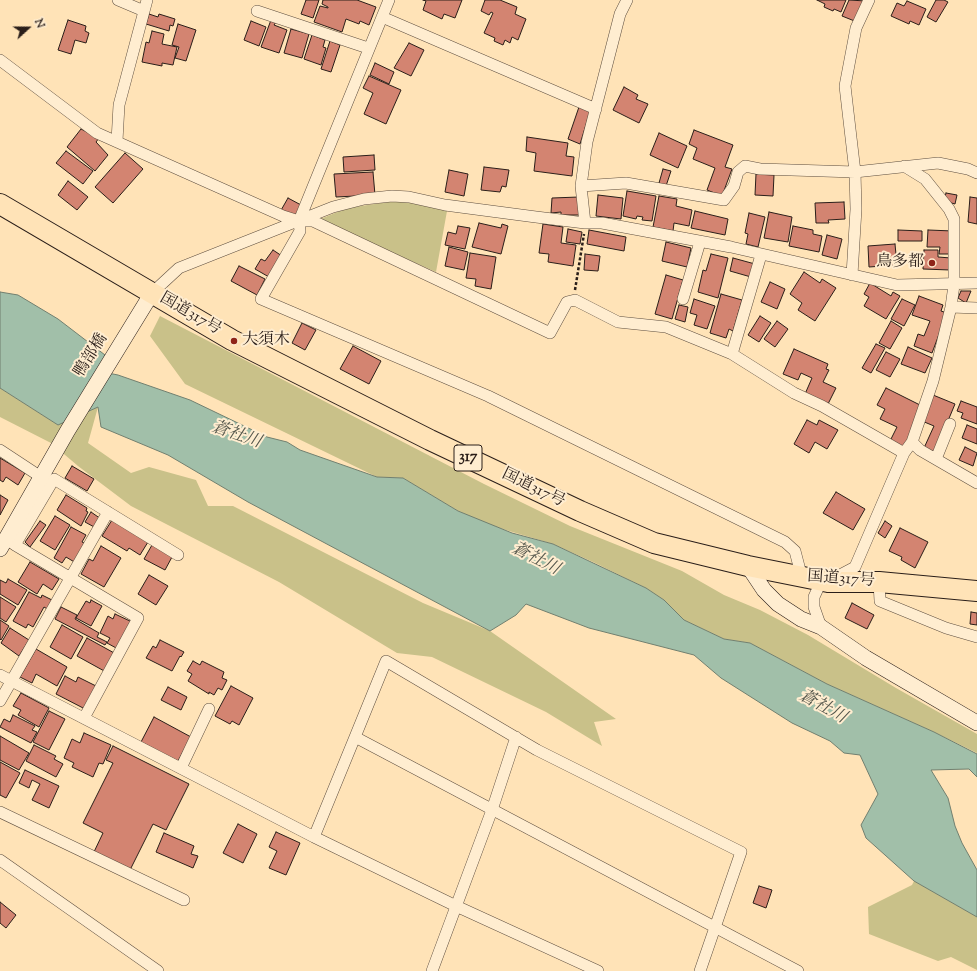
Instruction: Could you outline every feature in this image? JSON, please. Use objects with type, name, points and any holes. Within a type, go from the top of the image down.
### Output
[{"type":"highway","name":"国道317号","points":[[0,204],[150,297],[232,340],[430,440],[580,511],[654,543],[748,566],[828,582],[880,582],[977,591]]},
{"type":"street","points":[[117,141],[119,105],[146,5],[118,0]]},
{"type":"street","points":[[389,0],[368,48],[298,222],[300,231],[261,299],[488,396],[785,542],[795,551],[802,578]]},
{"type":"street","points":[[585,223],[582,186],[587,142],[620,14],[627,0]]},
{"type":"street","points":[[852,275],[856,209],[855,172],[845,86],[856,28],[869,0]]},
{"type":"street","points":[[256,11],[368,48]]},
{"type":"street","points":[[382,17],[596,109]]},
{"type":"street","points":[[0,60],[97,133],[117,141],[174,169],[298,222],[313,221],[550,333],[567,302],[573,300],[618,322],[666,327],[732,354],[794,393],[822,406],[904,453]]},
{"type":"street","points":[[582,186],[626,183],[724,200],[734,186],[738,172],[745,166],[760,169],[855,172],[938,163],[968,169],[977,173]]},
{"type":"street","points":[[821,627],[814,607],[814,597],[819,586],[855,566],[904,453],[912,442],[933,381],[951,307],[954,284],[954,219],[950,208],[925,179],[904,166]]},
{"type":"street","points":[[150,297],[179,268],[333,207],[364,199],[392,196],[409,197],[445,204],[585,223],[602,223],[700,242],[897,285],[977,283]]},
{"type":"street","points":[[683,299],[700,242]]},
{"type":"street","points":[[732,354],[761,255]]},
{"type":"street","name":"鴨部橋","points":[[5,542],[68,430],[150,297]]},
{"type":"street","points":[[951,307],[977,308]]},
{"type":"street","points":[[936,459],[950,424]]},
{"type":"street","points":[[912,442],[936,459],[977,483]]},
{"type":"street","points":[[0,450],[41,477]]},
{"type":"street","points":[[84,718],[138,618],[5,542],[54,479],[178,555]]},
{"type":"street","points":[[0,701],[108,512]]},
{"type":"street","points":[[748,566],[764,590],[778,604],[801,619],[821,627],[866,658],[977,723]]},
{"type":"street","points":[[880,582],[880,601],[946,628],[977,637]]},
{"type":"street","points":[[314,837],[386,661],[537,750],[741,852],[700,971]]},
{"type":"street","points":[[0,675],[314,837],[456,906],[598,971]]},
{"type":"street","points":[[181,768],[210,709]]},
{"type":"street","points":[[432,971],[492,810],[516,737]]},
{"type":"street","points":[[355,738],[798,971]]},
{"type":"street","points":[[0,812],[184,900]]},
{"type":"street","points":[[0,860],[158,971]]},
{"type":"path","points":[[573,300],[585,223]]},
{"type":"shaded area","points":[[409,199],[447,211],[436,272],[318,220],[347,208]]},
{"type":"shaded area","points":[[160,316],[484,484],[570,526],[682,571],[724,595],[760,610],[808,635],[896,688],[977,734],[977,753],[827,684],[750,643],[724,639],[684,620],[664,600],[646,588],[593,562],[553,544],[489,525],[458,511],[403,478],[377,477],[185,384],[150,336]]},
{"type":"shaded area","points":[[0,388],[58,425],[98,407],[88,443],[131,473],[149,467],[196,480],[208,506],[233,506],[423,603],[490,631],[616,719],[594,722],[602,746],[546,712],[432,657],[397,653],[279,582],[131,506],[78,466],[51,443],[0,417]]},
{"type":"shaded area","points":[[914,881],[977,917],[977,970],[951,957],[938,961],[869,934],[868,907],[912,885]]},
{"type":"water","name":"蒼社川","points":[[0,292],[18,295],[58,319],[105,355],[98,371],[118,375],[190,400],[267,437],[287,442],[300,450],[377,477],[403,478],[458,511],[512,533],[553,544],[646,588],[664,600],[684,620],[724,639],[750,643],[827,684],[934,732],[977,754],[977,777],[969,769],[931,770],[948,798],[955,826],[962,843],[977,870],[977,917],[914,881],[866,838],[861,825],[878,794],[860,755],[844,753],[830,741],[792,723],[721,678],[694,655],[589,628],[526,604],[516,615],[490,631],[248,502],[168,455],[101,427],[98,407],[58,425],[0,388]]},
{"type":"building","points":[[306,0],[319,0],[313,18],[301,14]]},
{"type":"building","points":[[323,0],[357,0],[376,7],[369,25],[360,21],[359,24],[346,19],[342,32],[314,22],[320,6],[328,8],[322,4]]},
{"type":"building","points":[[423,0],[462,0],[455,18],[444,14],[442,19],[423,10],[426,1]]},
{"type":"building","points":[[485,0],[500,0],[517,7],[515,14],[526,19],[518,40],[512,37],[510,43],[505,40],[503,45],[494,41],[495,38],[484,33],[493,13],[491,12],[489,15],[481,11]]},
{"type":"building","points":[[817,0],[846,0],[841,12],[834,9],[833,11],[824,7],[825,4]]},
{"type":"building","points":[[849,0],[866,1],[857,22],[842,16]]},
{"type":"building","points":[[936,0],[944,0],[948,2],[936,22],[927,17]]},
{"type":"building","points":[[907,1],[926,9],[919,25],[910,21],[909,24],[891,16],[897,3],[904,6]]},
{"type":"building","points":[[149,14],[158,17],[159,14],[175,19],[173,26],[170,25],[169,31],[146,24]]},
{"type":"building","points":[[68,20],[86,26],[85,31],[89,33],[86,43],[75,40],[71,54],[58,50]]},
{"type":"building","points":[[271,20],[276,22],[274,25],[287,30],[279,53],[261,47]]},
{"type":"building","points":[[251,21],[266,27],[259,46],[244,40]]},
{"type":"building","points":[[178,24],[196,30],[186,61],[175,58],[179,47],[172,45]]},
{"type":"building","points":[[291,29],[309,34],[302,58],[284,53]]},
{"type":"building","points":[[152,31],[164,34],[162,44],[177,47],[173,65],[162,63],[162,66],[142,62],[146,42],[149,43]]},
{"type":"building","points":[[312,35],[325,40],[323,47],[326,48],[321,65],[304,59]]},
{"type":"building","points":[[330,41],[340,45],[331,72],[321,69]]},
{"type":"building","points":[[409,43],[424,50],[411,76],[394,68]]},
{"type":"building","points":[[375,63],[394,72],[389,84],[370,75]]},
{"type":"building","points":[[369,76],[401,90],[386,124],[364,114],[373,93],[363,88]]},
{"type":"building","points":[[624,87],[638,95],[636,99],[648,104],[639,123],[613,110]]},
{"type":"building","points":[[580,104],[590,112],[580,144],[568,139]]},
{"type":"building","points":[[81,129],[99,138],[96,142],[108,155],[95,171],[67,147]]},
{"type":"building","points":[[694,130],[733,145],[725,167],[732,169],[722,196],[707,190],[715,168],[693,159],[697,148],[689,144]]},
{"type":"building","points":[[659,133],[687,146],[678,168],[650,155]]},
{"type":"building","points":[[527,137],[568,143],[566,156],[574,157],[572,176],[534,171],[536,153],[526,151]]},
{"type":"building","points":[[66,151],[93,171],[83,184],[56,163]]},
{"type":"building","points":[[125,153],[143,169],[113,203],[95,187]]},
{"type":"building","points":[[374,155],[375,170],[344,172],[343,157]]},
{"type":"building","points":[[484,167],[509,170],[506,187],[502,186],[500,192],[481,190]]},
{"type":"building","points":[[663,169],[671,171],[666,186],[659,183]]},
{"type":"building","points":[[449,170],[468,174],[464,196],[445,192]]},
{"type":"building","points":[[373,172],[375,195],[336,197],[334,174]]},
{"type":"building","points":[[756,174],[774,175],[773,196],[755,195]]},
{"type":"building","points":[[68,181],[88,197],[77,210],[58,195]]},
{"type":"building","points":[[627,191],[656,196],[652,221],[642,220],[643,217],[637,216],[636,219],[623,216]]},
{"type":"building","points":[[946,193],[957,195],[955,204],[944,201]]},
{"type":"building","points":[[598,195],[623,198],[621,219],[596,216]]},
{"type":"building","points":[[659,196],[677,199],[676,206],[692,210],[689,226],[674,223],[673,231],[653,227]]},
{"type":"building","points":[[579,197],[580,215],[561,215],[561,212],[551,213],[552,198]]},
{"type":"building","points":[[970,197],[977,198],[977,224],[968,222]]},
{"type":"building","points":[[288,198],[301,205],[294,219],[280,212]]},
{"type":"building","points":[[844,202],[845,219],[828,220],[829,223],[816,223],[815,203]]},
{"type":"building","points":[[695,211],[728,219],[725,235],[691,228]]},
{"type":"building","points":[[769,212],[792,217],[788,242],[764,238]]},
{"type":"building","points":[[749,213],[765,217],[758,247],[746,244],[748,234],[745,233]]},
{"type":"building","points":[[479,223],[501,228],[502,224],[508,226],[501,254],[472,247]]},
{"type":"building","points":[[543,224],[563,227],[561,243],[576,245],[573,266],[548,262],[549,254],[539,253]]},
{"type":"building","points":[[458,226],[470,228],[465,249],[445,245],[448,232],[456,234]]},
{"type":"building","points":[[793,226],[813,230],[813,234],[822,236],[819,252],[789,246]]},
{"type":"building","points":[[568,229],[582,232],[580,244],[566,242]]},
{"type":"building","points":[[589,230],[626,237],[624,251],[587,244]]},
{"type":"building","points":[[898,230],[922,231],[922,241],[898,241]]},
{"type":"building","points":[[928,230],[953,231],[951,254],[939,254],[940,247],[927,247]]},
{"type":"building","points":[[827,235],[842,239],[837,259],[822,255]]},
{"type":"building","points":[[666,242],[691,248],[687,267],[662,261]]},
{"type":"building","points":[[895,244],[897,265],[869,267],[868,246]]},
{"type":"building","points":[[449,247],[468,252],[464,270],[445,266]]},
{"type":"building","points":[[273,250],[282,256],[269,277],[255,269],[261,259],[265,261]]},
{"type":"building","points":[[924,250],[938,250],[938,257],[951,258],[950,270],[923,269]]},
{"type":"building","points":[[470,253],[496,257],[491,289],[475,286],[476,279],[466,278]]},
{"type":"building","points":[[585,254],[600,256],[598,271],[584,270]]},
{"type":"building","points":[[711,254],[728,258],[718,298],[698,292],[703,270],[706,271]]},
{"type":"building","points":[[733,258],[755,264],[751,277],[730,271]]},
{"type":"building","points":[[239,266],[265,279],[257,295],[231,281]]},
{"type":"building","points":[[804,272],[820,283],[822,279],[836,288],[815,321],[798,310],[802,303],[790,294]]},
{"type":"building","points":[[666,275],[683,280],[672,319],[655,314]]},
{"type":"building","points":[[770,282],[785,289],[777,309],[761,302]]},
{"type":"building","points":[[870,283],[891,296],[893,292],[900,296],[886,319],[864,306],[869,297],[864,294]]},
{"type":"building","points":[[961,291],[971,291],[966,303],[958,298]]},
{"type":"building","points":[[721,294],[742,300],[733,331],[729,329],[726,338],[710,333]]},
{"type":"building","points":[[919,296],[943,305],[941,311],[947,313],[932,353],[914,346],[918,334],[924,336],[930,321],[912,315]]},
{"type":"building","points":[[694,299],[715,306],[707,329],[694,325],[697,315],[690,313]]},
{"type":"building","points":[[902,299],[915,305],[904,326],[891,319]]},
{"type":"building","points":[[679,305],[688,307],[685,322],[675,319]]},
{"type":"building","points":[[760,316],[771,323],[759,342],[748,335]]},
{"type":"building","points":[[777,321],[788,329],[775,347],[764,339]]},
{"type":"building","points":[[891,321],[902,328],[890,349],[879,343]]},
{"type":"building","points":[[302,323],[316,330],[305,350],[292,343]]},
{"type":"building","points":[[876,344],[885,348],[871,373],[862,368]]},
{"type":"building","points":[[353,346],[381,361],[369,384],[340,369]]},
{"type":"building","points":[[908,347],[932,358],[925,373],[901,364]]},
{"type":"building","points":[[794,349],[828,364],[826,369],[829,370],[823,382],[836,388],[828,404],[805,394],[812,378],[801,373],[798,380],[783,374]]},
{"type":"building","points":[[886,352],[900,359],[890,377],[876,370]]},
{"type":"building","points":[[886,388],[924,407],[904,447],[890,441],[897,427],[880,419],[885,409],[877,405]]},
{"type":"building","points":[[933,395],[955,404],[935,452],[924,448],[934,426],[922,421]]},
{"type":"building","points":[[961,401],[977,407],[977,424],[961,418],[963,413],[957,411]]},
{"type":"building","points":[[807,420],[817,425],[819,420],[838,430],[827,449],[815,442],[809,453],[794,444]]},
{"type":"building","points":[[967,425],[977,429],[977,444],[962,438]]},
{"type":"building","points":[[965,447],[977,453],[973,466],[959,460]]},
{"type":"building","points":[[0,458],[25,473],[18,485],[6,477],[3,482],[0,480]]},
{"type":"building","points":[[72,466],[94,479],[87,491],[65,478]]},
{"type":"building","points":[[836,492],[865,509],[853,530],[823,513]]},
{"type":"building","points":[[0,495],[8,500],[0,515]]},
{"type":"building","points":[[66,495],[87,508],[86,511],[88,512],[81,526],[57,510]]},
{"type":"building","points":[[91,512],[101,519],[96,528],[85,522]]},
{"type":"building","points":[[55,516],[70,525],[55,550],[40,541]]},
{"type":"building","points":[[112,520],[148,542],[140,555],[129,548],[127,551],[102,536]]},
{"type":"building","points":[[40,521],[46,525],[30,547],[25,542]]},
{"type":"building","points":[[885,521],[892,526],[885,538],[878,533]]},
{"type":"building","points":[[71,527],[86,535],[82,542],[86,544],[76,563],[66,557],[62,563],[54,558]]},
{"type":"building","points":[[900,528],[928,542],[915,568],[901,560],[902,557],[889,551]]},
{"type":"building","points":[[152,545],[172,557],[165,570],[144,559]]},
{"type":"building","points":[[101,546],[121,558],[104,587],[81,574],[89,559],[93,561]]},
{"type":"building","points":[[30,562],[59,579],[52,590],[43,584],[37,594],[18,582]]},
{"type":"building","points":[[149,575],[168,586],[156,605],[138,594]]},
{"type":"building","points":[[8,579],[27,590],[18,605],[0,594],[0,580],[6,583]]},
{"type":"building","points":[[29,592],[41,598],[42,595],[54,601],[49,610],[44,607],[33,627],[28,624],[26,628],[13,621]]},
{"type":"building","points":[[0,597],[16,607],[6,622],[0,618]]},
{"type":"building","points":[[91,600],[102,606],[91,626],[76,618],[86,601],[90,603]]},
{"type":"building","points":[[852,603],[874,615],[867,629],[845,618]]},
{"type":"building","points":[[61,607],[77,615],[75,619],[99,633],[97,637],[107,642],[105,645],[55,619]]},
{"type":"building","points":[[971,612],[977,613],[977,625],[970,624]]},
{"type":"building","points":[[115,614],[132,622],[118,649],[107,643],[110,638],[100,633],[108,616],[113,619]]},
{"type":"building","points":[[0,620],[9,626],[1,640],[0,639]]},
{"type":"building","points":[[62,625],[83,637],[71,659],[50,647]]},
{"type":"building","points":[[10,628],[29,640],[19,656],[1,643]]},
{"type":"building","points":[[87,638],[116,654],[106,672],[77,656]]},
{"type":"building","points":[[160,640],[184,652],[181,657],[180,656],[172,671],[146,658],[153,646],[156,648]]},
{"type":"building","points":[[36,649],[67,667],[57,686],[36,674],[32,683],[20,677]]},
{"type":"building","points":[[193,661],[200,665],[202,661],[224,672],[222,678],[227,680],[222,690],[218,688],[214,695],[209,692],[209,694],[188,681],[192,674],[187,671]]},
{"type":"building","points":[[65,676],[76,682],[78,677],[96,686],[85,709],[56,694]]},
{"type":"building","points":[[231,686],[253,698],[239,725],[232,721],[230,724],[215,716]]},
{"type":"building","points":[[168,687],[187,697],[181,710],[161,700]]},
{"type":"building","points":[[21,693],[49,708],[39,727],[18,715],[21,710],[13,706]]},
{"type":"building","points":[[49,711],[65,719],[49,750],[33,742]]},
{"type":"building","points":[[13,715],[35,726],[32,730],[37,732],[31,743],[0,727],[4,719],[10,722]]},
{"type":"building","points":[[154,717],[191,737],[178,761],[141,742]]},
{"type":"building","points":[[84,733],[111,745],[103,764],[99,763],[93,777],[72,767],[74,763],[64,758],[72,739],[80,743]]},
{"type":"building","points":[[0,736],[29,753],[19,770],[0,760]]},
{"type":"building","points":[[34,745],[56,756],[54,759],[63,764],[56,777],[26,761]]},
{"type":"building","points":[[113,746],[189,784],[166,830],[153,824],[129,872],[93,854],[103,833],[83,823],[113,763],[106,760]]},
{"type":"building","points":[[0,762],[20,773],[6,798],[0,795]]},
{"type":"building","points":[[25,770],[59,786],[49,808],[32,800],[40,784],[32,780],[29,788],[19,783]]},
{"type":"building","points":[[238,824],[257,834],[243,863],[223,853]]},
{"type":"building","points":[[276,832],[300,843],[286,875],[269,868],[277,851],[269,847]]},
{"type":"building","points":[[164,833],[194,846],[191,854],[198,856],[193,868],[156,852]]},
{"type":"building","points":[[759,886],[772,890],[766,908],[753,903]]},
{"type":"building","points":[[0,902],[16,915],[6,928],[0,923]]},
{"type":"place","name":"鳥多都","points":[[932,263]]},
{"type":"place","name":"大須木","points":[[234,341]]}]
